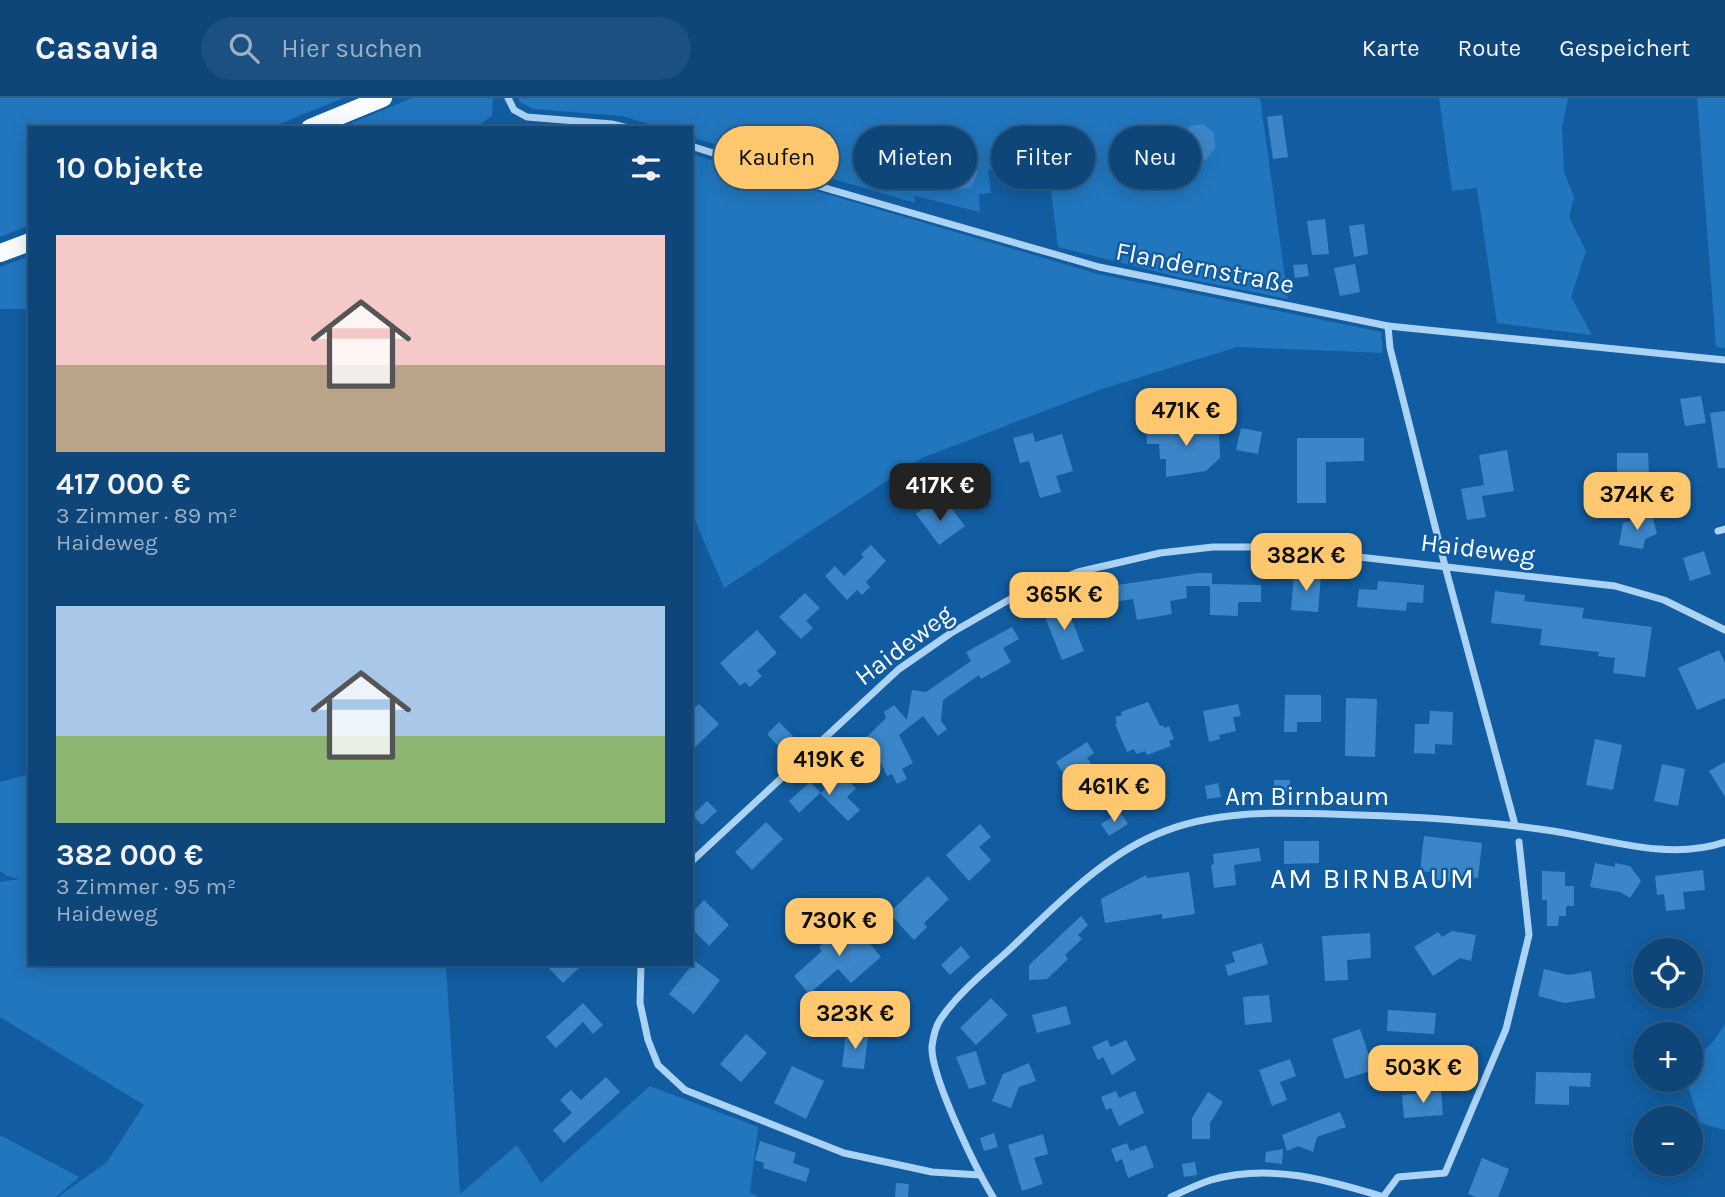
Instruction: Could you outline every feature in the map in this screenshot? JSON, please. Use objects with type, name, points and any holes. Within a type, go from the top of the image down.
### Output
[{"type":"main road","points":[[315,126],[383,98]]},
{"type":"main road","points":[[0,253],[28,243]]},
{"type":"street","points":[[508,98],[514,110],[527,117],[620,126]]},
{"type":"street","name":"Flandernstraße","points":[[693,147],[794,179],[1098,267],[1388,326],[1725,360]]},
{"type":"street","points":[[1388,326],[1391,348],[1445,566],[1515,825]]},
{"type":"street","name":"Haideweg","points":[[693,860],[899,668],[951,633],[1012,598],[1078,572],[1160,553],[1213,547],[1271,547],[1615,586],[1664,600],[1725,630]]},
{"type":"street","name":"Am Birnbaum","points":[[992,1197],[979,1175],[939,1079],[932,1047],[938,1022],[970,985],[1054,908],[1115,857],[1155,835],[1212,817],[1293,813],[1409,817],[1515,825],[1677,851],[1706,849],[1725,842]]},
{"type":"street","points":[[1171,1197],[1210,1180],[1254,1173],[1298,1174],[1384,1197],[1398,1177],[1445,1174],[1506,1029],[1529,935],[1519,842]]},
{"type":"street","points":[[641,966],[640,1003],[648,1040],[658,1065],[685,1090],[844,1153],[932,1172],[979,1175]]},
{"type":"shaded area","points":[[0,98],[343,98],[275,126],[28,126],[28,226],[0,237]]},
{"type":"shaded area","points":[[412,98],[493,98],[492,116],[478,126],[345,126]]},
{"type":"shaded area","points":[[518,98],[1260,98],[1288,299],[1178,277],[1058,247],[1051,189],[1095,189],[1095,126],[991,126],[991,170],[988,170],[991,193],[979,194],[980,212],[915,196],[915,203],[867,189],[977,189],[977,126],[853,126],[853,185],[839,181],[839,126],[714,126],[714,144],[693,138],[693,126],[654,126],[622,116],[533,109]]},
{"type":"shaded area","points":[[1439,98],[1568,98],[1562,128],[1564,172],[1574,197],[1569,217],[1586,251],[1571,297],[1592,335],[1497,323],[1477,188],[1452,191]]},
{"type":"shaded area","points":[[1697,98],[1725,98],[1725,348],[1716,347]]},
{"type":"shaded area","points":[[693,155],[714,161],[714,189],[810,189],[1098,274],[1381,332],[1383,353],[1237,347],[1099,390],[922,458],[724,588],[693,516]]},
{"type":"shaded area","points":[[28,257],[28,309],[0,309],[0,267]]},
{"type":"shaded area","points":[[28,775],[28,966],[446,966],[460,1194],[517,1145],[541,1183],[650,1086],[758,1127],[750,1192],[758,1197],[58,1197],[107,1162],[144,1105],[0,1017],[0,882],[20,879],[0,871],[0,782]]},
{"type":"shaded area","points":[[1725,1025],[1725,1130],[1703,1124],[1703,1106],[1694,1106],[1690,1092],[1703,1092],[1703,1051]]},
{"type":"shaded area","points":[[0,1135],[79,1177],[56,1197],[0,1197]]},
{"type":"building","points":[[1282,115],[1288,157],[1273,159],[1267,117]]},
{"type":"building","points":[[1203,124],[1214,133],[1215,148],[1206,160],[1201,160],[1201,126],[1190,126]]},
{"type":"building","points":[[1325,219],[1329,254],[1312,255],[1307,221]]},
{"type":"building","points":[[1364,224],[1368,254],[1354,257],[1349,226]]},
{"type":"building","points":[[1307,264],[1309,276],[1295,278],[1293,265]]},
{"type":"building","points":[[1355,264],[1360,292],[1340,296],[1334,268]]},
{"type":"building","points":[[1701,396],[1706,423],[1685,426],[1680,399]]},
{"type":"building","points":[[1725,411],[1725,468],[1718,468],[1710,413]]},
{"type":"building","points":[[1163,425],[1163,429],[1219,425],[1220,458],[1206,471],[1166,477],[1166,459],[1160,459],[1159,444],[1147,444],[1146,426]]},
{"type":"building","points":[[1241,428],[1262,432],[1258,454],[1236,450]]},
{"type":"building","points":[[1033,433],[1035,442],[1062,434],[1073,471],[1056,476],[1061,492],[1040,498],[1029,461],[1020,463],[1013,438]]},
{"type":"building","points":[[1297,438],[1364,438],[1364,461],[1326,462],[1326,503],[1297,503]]},
{"type":"building","points":[[1507,450],[1514,491],[1482,496],[1486,517],[1467,520],[1461,489],[1484,485],[1479,455]]},
{"type":"building","points":[[1617,453],[1648,453],[1649,474],[1617,475]]},
{"type":"building","points":[[930,503],[938,513],[949,505],[965,526],[939,545],[916,514]]},
{"type":"building","points":[[1652,515],[1657,534],[1645,539],[1643,549],[1619,545],[1623,523]]},
{"type":"building","points":[[871,545],[886,561],[866,582],[870,587],[862,595],[857,590],[847,600],[825,576],[835,566],[844,576],[864,557],[861,554]]},
{"type":"building","points":[[1704,551],[1711,574],[1690,581],[1683,558]]},
{"type":"building","points":[[1212,573],[1212,584],[1261,585],[1261,602],[1238,602],[1238,616],[1210,615],[1210,586],[1186,586],[1187,598],[1170,601],[1172,614],[1137,620],[1133,599],[1114,602],[1111,586]]},
{"type":"building","points":[[1294,574],[1321,576],[1318,612],[1291,610]]},
{"type":"building","points":[[1378,581],[1424,585],[1423,603],[1407,602],[1406,611],[1357,607],[1359,589],[1377,590]]},
{"type":"building","points":[[1495,591],[1525,595],[1524,601],[1584,608],[1582,618],[1652,627],[1645,677],[1613,673],[1615,658],[1598,656],[1599,652],[1540,645],[1542,629],[1491,623]]},
{"type":"building","points":[[805,593],[820,608],[806,621],[813,628],[801,639],[779,617]]},
{"type":"building","points":[[1065,603],[1084,651],[1062,660],[1043,612]]},
{"type":"building","points":[[1012,627],[1019,639],[1003,648],[1011,662],[981,679],[979,675],[943,700],[941,721],[947,729],[938,736],[923,716],[899,735],[913,763],[902,769],[907,779],[897,784],[892,774],[887,776],[873,747],[862,752],[857,742],[868,736],[886,718],[884,712],[894,705],[907,720],[912,690],[926,692],[971,661],[966,652]]},
{"type":"building","points":[[757,630],[777,653],[757,671],[762,676],[750,687],[745,682],[740,686],[720,663]]},
{"type":"building","points":[[1719,650],[1725,663],[1725,698],[1697,710],[1678,668]]},
{"type":"building","points":[[1285,695],[1321,695],[1321,722],[1297,722],[1297,732],[1284,732]]},
{"type":"building","points":[[1346,698],[1377,699],[1375,757],[1345,756]]},
{"type":"building","points":[[1148,702],[1160,726],[1169,726],[1174,739],[1169,741],[1171,746],[1147,755],[1145,751],[1136,754],[1134,749],[1127,752],[1115,724],[1115,717]]},
{"type":"building","points":[[699,704],[719,724],[693,749],[693,709]]},
{"type":"building","points":[[1238,704],[1241,716],[1233,717],[1236,731],[1219,735],[1220,739],[1209,742],[1203,711]]},
{"type":"building","points":[[1430,711],[1453,712],[1452,745],[1435,744],[1435,754],[1414,753],[1415,724],[1429,724]]},
{"type":"building","points":[[779,722],[793,736],[780,748],[767,734]]},
{"type":"building","points":[[1595,739],[1622,745],[1613,790],[1586,785]]},
{"type":"building","points":[[1087,742],[1094,753],[1087,758],[1097,773],[1073,789],[1056,762]]},
{"type":"building","points":[[1725,762],[1725,797],[1709,771]]},
{"type":"building","points":[[1662,764],[1685,769],[1678,806],[1654,801]]},
{"type":"building","points":[[841,773],[856,788],[847,797],[860,810],[848,821],[820,793],[799,813],[789,801],[810,782],[821,793]]},
{"type":"building","points":[[1274,780],[1290,780],[1289,794],[1274,794]]},
{"type":"building","points":[[1218,783],[1221,797],[1207,799],[1205,786]]},
{"type":"building","points":[[707,801],[717,811],[702,825],[693,814]]},
{"type":"building","points":[[1120,812],[1128,824],[1109,836],[1101,824]]},
{"type":"building","points":[[766,822],[783,839],[752,870],[735,852]]},
{"type":"building","points":[[980,824],[991,837],[979,847],[991,860],[969,881],[946,855]]},
{"type":"building","points":[[1424,836],[1482,843],[1478,878],[1456,875],[1455,882],[1431,879],[1432,872],[1420,871]]},
{"type":"building","points":[[1284,841],[1319,841],[1319,863],[1284,864]]},
{"type":"building","points":[[1259,848],[1261,861],[1234,865],[1236,885],[1214,888],[1211,865],[1214,864],[1213,854]]},
{"type":"building","points":[[1595,863],[1615,867],[1615,863],[1630,866],[1641,881],[1630,898],[1620,892],[1590,887]]},
{"type":"building","points":[[1703,870],[1705,890],[1683,892],[1685,909],[1666,911],[1664,894],[1657,895],[1655,876]]},
{"type":"building","points":[[1542,871],[1565,872],[1565,886],[1574,886],[1574,906],[1566,906],[1566,916],[1559,916],[1558,926],[1547,926],[1547,900],[1542,900]]},
{"type":"building","points":[[1189,872],[1195,914],[1162,919],[1162,914],[1105,923],[1101,899],[1146,875],[1147,878]]},
{"type":"building","points":[[928,876],[949,899],[924,923],[927,927],[914,940],[889,913]]},
{"type":"building","points":[[704,900],[729,925],[709,946],[693,930],[693,912]]},
{"type":"building","points":[[1081,916],[1088,925],[1078,935],[1082,939],[1065,955],[1068,959],[1047,979],[1029,980],[1029,965]]},
{"type":"building","points":[[850,920],[881,957],[851,983],[838,969],[809,994],[794,976],[822,951],[819,947]]},
{"type":"building","points":[[1452,931],[1476,935],[1471,961],[1460,958],[1433,976],[1414,947],[1438,932],[1442,937]]},
{"type":"building","points":[[1370,933],[1371,958],[1347,960],[1348,980],[1325,981],[1322,936]]},
{"type":"building","points":[[1262,943],[1268,964],[1228,976],[1225,965],[1235,962],[1232,952]]},
{"type":"building","points":[[961,946],[970,957],[950,975],[941,965]]},
{"type":"building","points":[[695,961],[720,980],[694,1014],[669,994]]},
{"type":"building","points":[[547,966],[581,966],[563,983]]},
{"type":"building","points":[[1544,969],[1569,975],[1591,971],[1595,998],[1565,1003],[1538,996]]},
{"type":"building","points":[[1269,995],[1272,1022],[1245,1025],[1243,997]]},
{"type":"building","points":[[991,998],[1008,1015],[976,1045],[960,1028]]},
{"type":"building","points":[[583,1003],[603,1025],[593,1034],[583,1022],[556,1048],[546,1037]]},
{"type":"building","points":[[1066,1006],[1071,1024],[1037,1033],[1032,1015]]},
{"type":"building","points":[[1388,1010],[1436,1013],[1434,1034],[1387,1031]]},
{"type":"building","points":[[1360,1029],[1374,1070],[1345,1079],[1332,1039]]},
{"type":"building","points":[[846,1033],[868,1036],[864,1069],[842,1067]]},
{"type":"building","points":[[746,1034],[767,1053],[741,1082],[720,1064]]},
{"type":"building","points":[[1107,1040],[1111,1047],[1126,1040],[1136,1060],[1112,1075],[1103,1057],[1098,1060],[1092,1047]]},
{"type":"building","points":[[976,1051],[986,1084],[969,1089],[956,1057]]},
{"type":"building","points":[[1290,1059],[1296,1076],[1280,1082],[1287,1100],[1272,1106],[1259,1070]]},
{"type":"building","points":[[1029,1063],[1036,1081],[1019,1087],[1011,1108],[992,1101],[1003,1074]]},
{"type":"building","points":[[792,1066],[824,1081],[806,1119],[774,1103]]},
{"type":"building","points":[[1536,1072],[1591,1073],[1590,1087],[1569,1086],[1569,1105],[1535,1104]]},
{"type":"building","points":[[606,1077],[620,1092],[564,1143],[553,1130],[572,1113],[560,1100],[571,1090],[581,1100]]},
{"type":"building","points":[[1116,1091],[1119,1098],[1135,1091],[1144,1113],[1119,1126],[1111,1108],[1106,1110],[1101,1097]]},
{"type":"building","points":[[1441,1091],[1443,1115],[1404,1118],[1402,1095]]},
{"type":"building","points":[[1208,1092],[1223,1102],[1210,1123],[1210,1139],[1192,1139],[1192,1118]]},
{"type":"building","points":[[1340,1112],[1346,1127],[1317,1137],[1313,1152],[1298,1146],[1287,1151],[1282,1135]]},
{"type":"building","points":[[994,1133],[998,1147],[984,1151],[980,1138]]},
{"type":"building","points":[[1043,1134],[1048,1154],[1034,1158],[1043,1184],[1022,1191],[1008,1145]]},
{"type":"building","points":[[760,1141],[796,1153],[793,1163],[810,1169],[806,1182],[763,1168],[764,1163],[755,1160]]},
{"type":"building","points":[[1127,1143],[1130,1151],[1146,1145],[1154,1167],[1128,1178],[1122,1159],[1116,1162],[1111,1149]]},
{"type":"building","points":[[1283,1149],[1282,1164],[1265,1162],[1266,1152]]},
{"type":"building","points":[[1482,1158],[1509,1169],[1498,1197],[1476,1197],[1468,1194]]},
{"type":"building","points":[[1195,1162],[1197,1175],[1184,1177],[1182,1164]]},
{"type":"building","points":[[896,1183],[909,1184],[908,1197],[895,1197]]},
{"type":"district","name":"AM BIRNBAUM","points":[[1373,878]]}]
